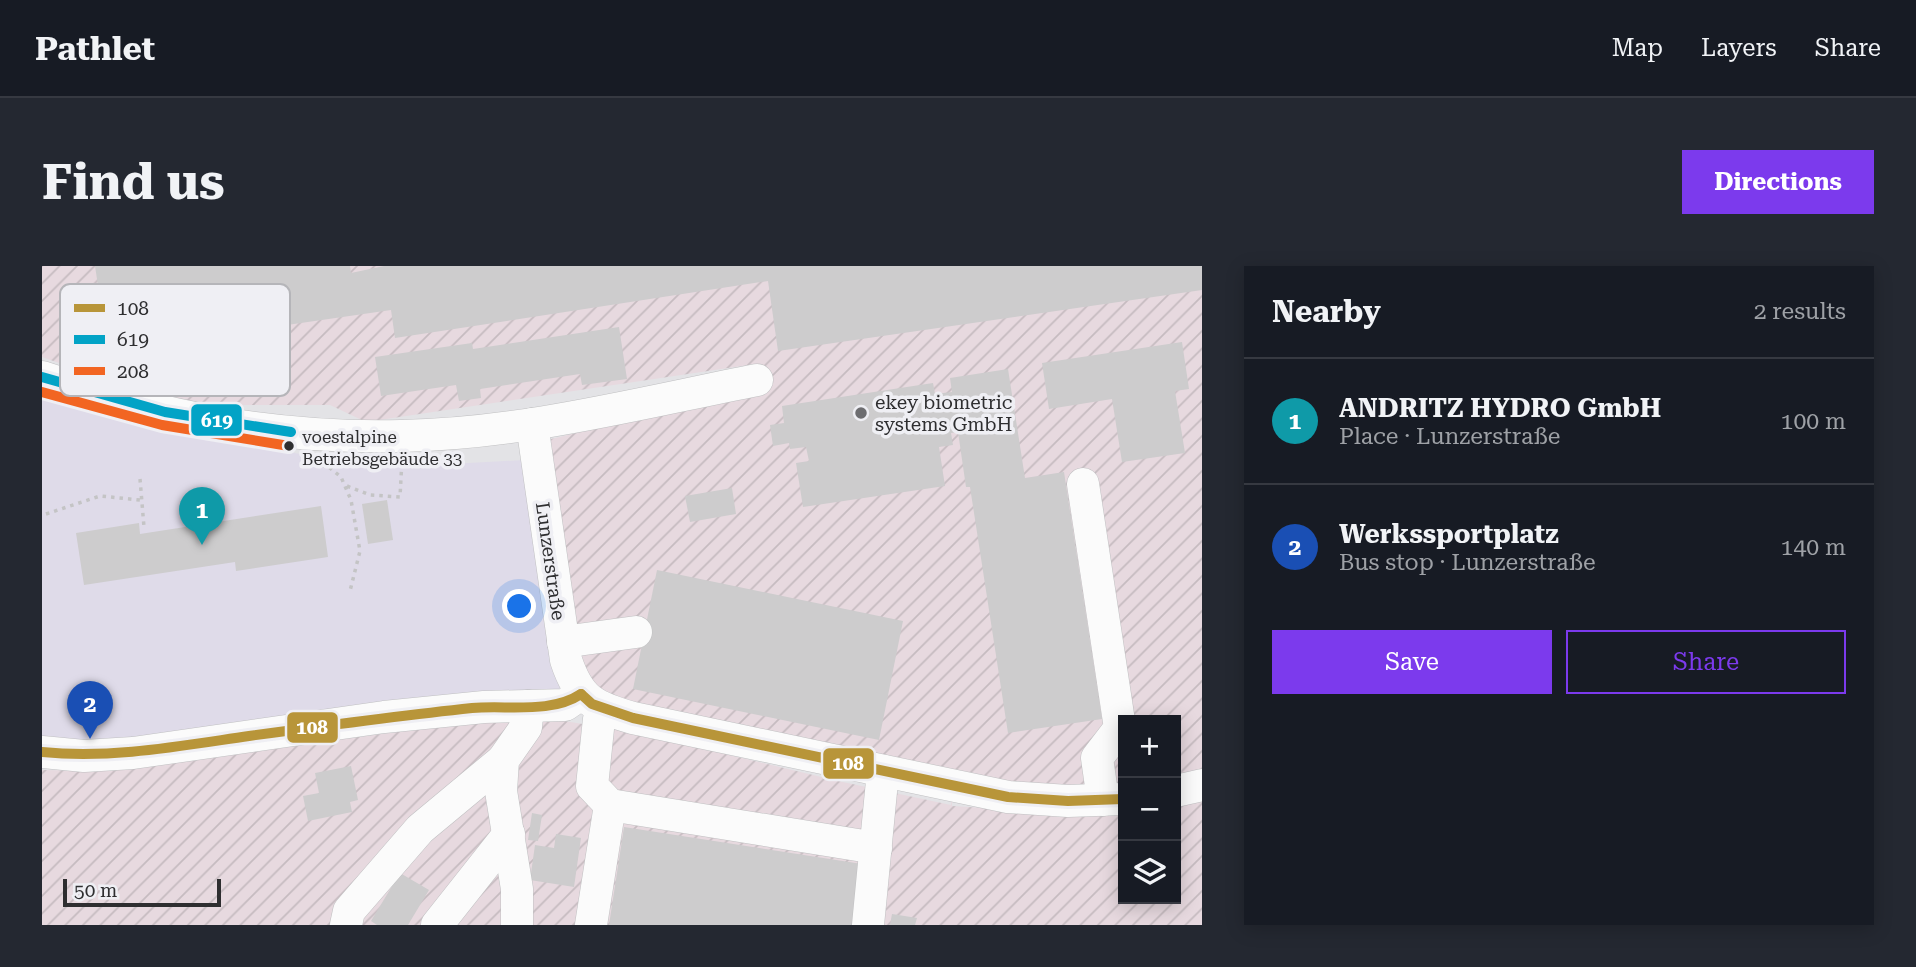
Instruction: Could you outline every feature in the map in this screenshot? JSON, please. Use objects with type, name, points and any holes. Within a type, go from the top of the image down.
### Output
[{"type":"street","points":[[42,377],[60,383]]},
{"type":"street","points":[[98,396],[176,416],[328,435],[404,436],[532,424],[757,380]]},
{"type":"street","name":"Lunzerstraße","points":[[532,424],[563,642],[571,677],[594,702]]},
{"type":"street","points":[[42,752],[84,756],[133,753],[336,722],[433,711],[594,702],[883,771],[1008,797],[1113,800],[1097,758],[1120,727],[1083,484]]},
{"type":"street","points":[[563,642],[636,632]]},
{"type":"street","points":[[594,702],[599,719],[592,786],[610,805],[876,849]]},
{"type":"street","points":[[346,925],[349,911],[419,830],[503,760],[526,727],[528,706]]},
{"type":"street","points":[[503,760],[501,791],[517,889],[517,925]]},
{"type":"street","points":[[868,925],[883,771]]},
{"type":"street","points":[[1181,790],[1202,785]]},
{"type":"street","points":[[591,925],[610,805]]},
{"type":"street","points":[[437,925],[509,834]]},
{"type":"path","points":[[306,462],[330,468],[347,486],[370,495],[400,497],[404,436]]},
{"type":"path","points":[[140,479],[144,527]]},
{"type":"path","points":[[347,486],[360,551],[350,591]]},
{"type":"path","points":[[46,514],[100,496],[140,500]]},
{"type":"shaded area","points":[[42,266],[1202,266],[1202,774],[1181,779],[1181,715],[1118,715],[1118,787],[1059,790],[951,776],[952,806],[1019,810],[1118,810],[1118,904],[1181,904],[1181,803],[1202,798],[1202,925],[42,925],[42,770],[97,771],[482,721],[558,720],[633,732],[951,805],[950,775],[605,699],[581,674],[543,441],[758,389],[755,364],[366,422],[330,405],[223,405],[164,396],[290,396],[290,284],[60,284],[60,363],[42,357]]},
{"type":"shaded area","points":[[42,388],[60,393],[60,396],[69,396],[207,437],[376,468],[525,460],[561,686],[558,691],[120,741],[68,743],[42,739]]},
{"type":"building","points":[[95,266],[350,266],[351,273],[384,266],[1202,266],[1202,290],[778,351],[768,281],[395,338],[391,310],[290,325],[290,284],[98,284]]},
{"type":"building","points":[[619,327],[627,379],[582,385],[580,374],[480,389],[481,398],[459,401],[456,385],[381,396],[375,357],[472,343],[473,349]]},
{"type":"building","points":[[1182,342],[1189,389],[1175,391],[1185,453],[1122,462],[1112,399],[1049,409],[1042,363]]},
{"type":"building","points":[[1008,369],[1025,478],[1064,472],[1102,719],[1008,733],[970,487],[966,487],[958,432],[951,433],[953,445],[939,447],[945,486],[803,507],[796,463],[809,461],[806,447],[790,449],[789,443],[773,446],[770,425],[784,423],[782,406],[933,383],[935,394],[952,392],[950,378]]},
{"type":"building","points":[[732,488],[736,514],[690,522],[685,496]]},
{"type":"building","points":[[387,500],[393,540],[368,544],[362,504]]},
{"type":"building","points":[[321,506],[328,557],[236,571],[235,562],[84,585],[76,533],[139,523],[140,534]]},
{"type":"building","points":[[657,570],[903,621],[879,740],[633,689]]},
{"type":"building","points":[[351,766],[358,800],[350,802],[352,812],[308,821],[303,796],[319,793],[315,773]]},
{"type":"building","points":[[532,813],[542,815],[538,841],[528,840]]},
{"type":"building","points":[[624,827],[862,864],[852,925],[609,925]]},
{"type":"building","points":[[556,834],[581,838],[574,887],[530,880],[535,845],[554,848]]},
{"type":"building","points":[[400,873],[429,890],[408,925],[377,925],[371,921]]},
{"type":"building","points":[[892,914],[917,918],[915,925],[890,925]]},
{"type":"transit line","name":"619","points":[[42,377],[60,382]]},
{"type":"transit line","name":"208","points":[[42,392],[162,425],[289,446]]},
{"type":"transit line","name":"619","points":[[109,396],[165,412],[291,432]]},
{"type":"transit line","name":"108","points":[[581,694],[592,704],[633,718],[1008,797],[1068,801],[1118,799]]},
{"type":"transit line","name":"108","points":[[42,752],[120,753],[444,711],[543,706],[569,700],[581,694]]},
{"type":"place","name":"ekey biometric systems GmbH","points":[[861,413]]},
{"type":"place","name":"voestalpine Betriebsgebäude 33","points":[[289,446]]},
{"type":"place","name":"ANDRITZ HYDRO GmbH","points":[[202,545]]},
{"type":"place","name":"Werkssportplatz","points":[[90,739]]}]
